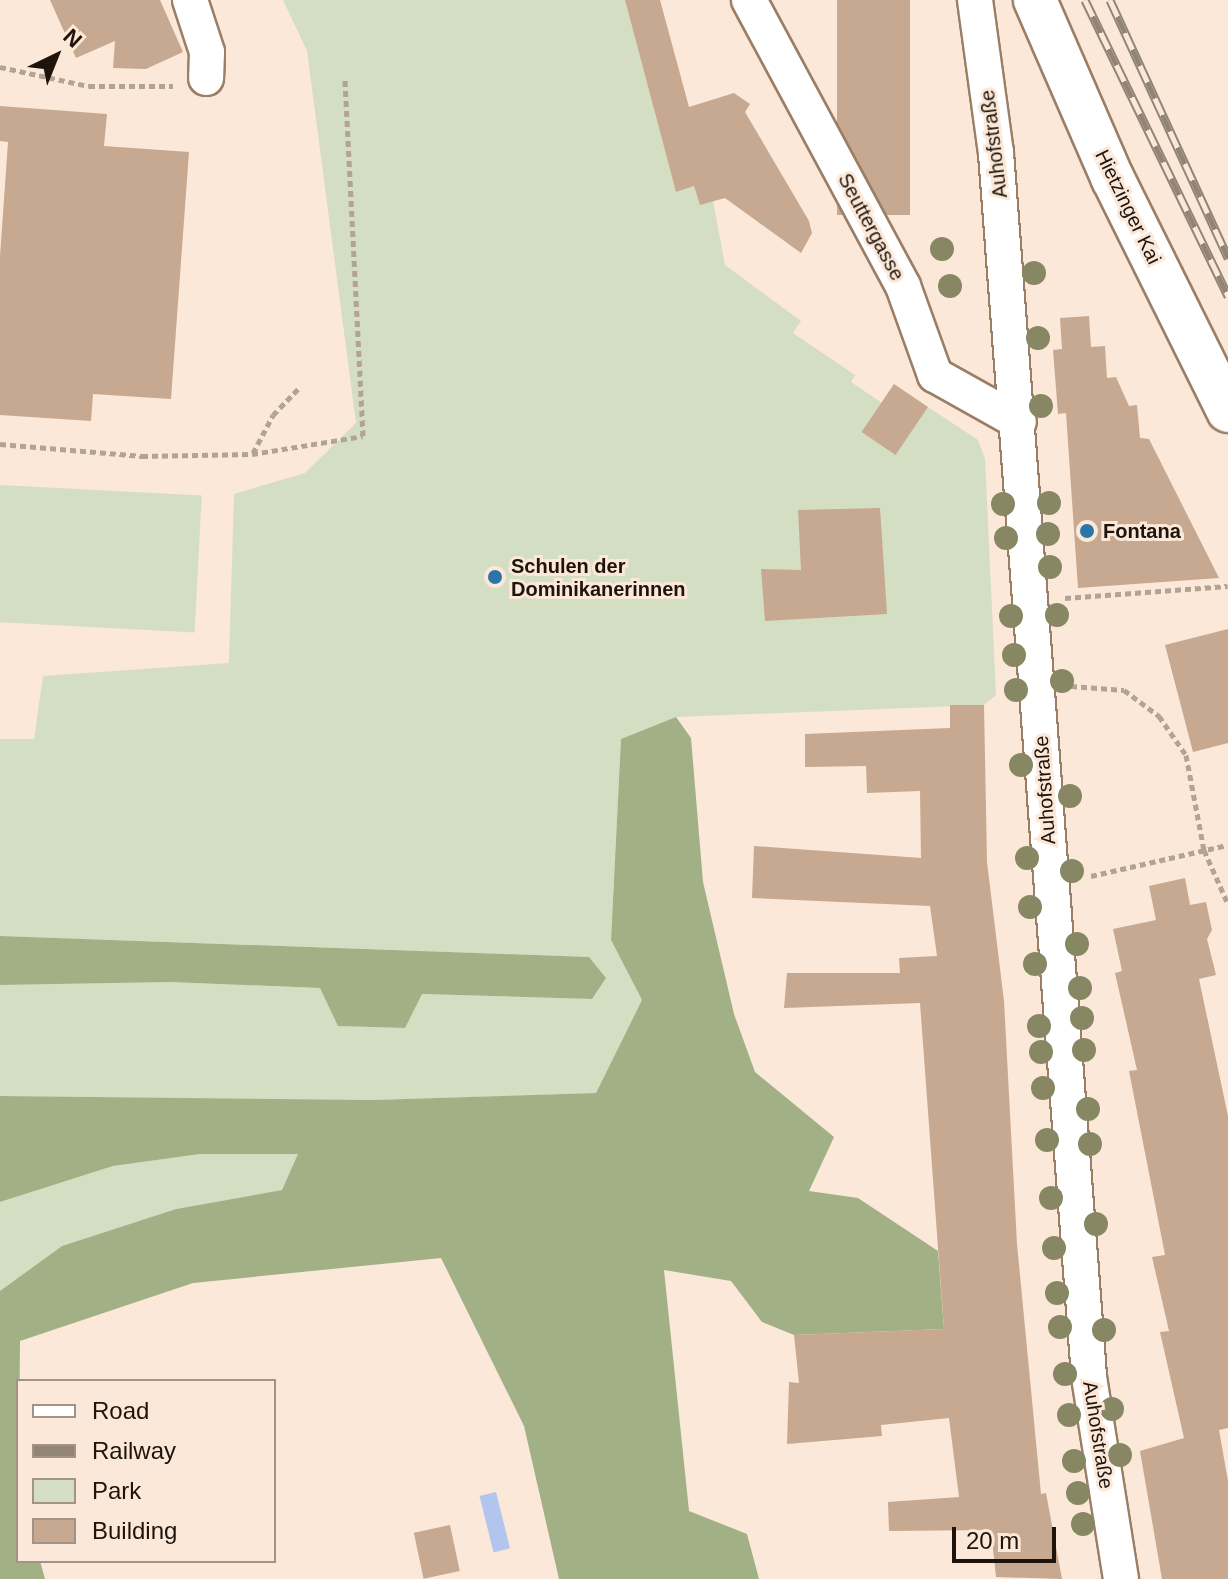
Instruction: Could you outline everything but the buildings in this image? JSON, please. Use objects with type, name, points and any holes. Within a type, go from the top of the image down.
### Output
[{"type":"main road","name":"Hietzinger Kai","points":[[1035,0],[1113,179],[1228,411]]},
{"type":"street","points":[[190,0],[207,52],[190,82]]},
{"type":"street","name":"Seuttergasse","points":[[749,0],[903,286],[935,375],[1019,422]]},
{"type":"street","name":"Auhofstraße","points":[[975,0],[996,153],[1019,422],[1089,1377],[1121,1579]]},
{"type":"path","points":[[0,67],[89,86],[190,82]]},
{"type":"path","points":[[0,444],[142,456],[252,454],[363,436],[345,79]]},
{"type":"path","points":[[252,454],[273,415],[298,389]]},
{"type":"path","points":[[1032,600],[1228,586]]},
{"type":"path","points":[[1038,684],[1124,690],[1159,716],[1186,755],[1204,850],[1228,904]]},
{"type":"path","points":[[1091,876],[1228,845]]},
{"type":"green space","name":"Schulen der Dominikanerinnen","points":[[283,0],[625,0],[676,192],[694,186],[700,204],[713,201],[725,265],[801,321],[793,333],[855,375],[851,382],[882,403],[862,432],[895,454],[928,407],[978,440],[985,459],[996,695],[984,705],[676,717],[621,739],[611,940],[642,1000],[596,1093],[374,1100],[0,1096],[0,985],[170,982],[321,988],[339,1026],[405,1028],[421,994],[592,999],[589,957],[0,936],[0,739],[34,739],[43,676],[229,663],[234,494],[305,473],[356,423],[307,51]]},
{"type":"green space","points":[[0,485],[202,496],[195,632],[0,622]]},
{"type":"green space","points":[[676,717],[691,738],[703,882],[734,1014],[755,1072],[834,1137],[809,1191],[858,1198],[938,1251],[944,1329],[794,1335],[762,1322],[731,1281],[664,1270],[689,1511],[747,1534],[759,1579],[559,1579],[524,1426],[441,1258],[193,1283],[20,1341],[20,1379],[16,1379],[16,1563],[41,1563],[45,1579],[0,1579],[0,1291],[62,1246],[176,1209],[282,1190],[298,1154],[200,1154],[113,1166],[0,1202],[0,1096],[373,1100],[596,1093],[642,1000],[611,940],[621,739]]},
{"type":"green space","points":[[0,936],[589,957],[606,978],[592,999],[422,994],[405,1028],[338,1026],[320,988],[170,982],[0,985]]},
{"type":"green space","points":[[299,1153],[282,1190],[176,1209],[62,1246],[0,1291],[0,1202],[113,1166],[200,1154]]},
{"type":"water","points":[[496,1492],[510,1548],[494,1552],[480,1496]]},
{"type":"railway","points":[[1085,0],[1228,296]]},
{"type":"railway","points":[[1110,0],[1228,258]]},
{"type":"place","name":"Fontana","points":[[1087,531]]},
{"type":"place","name":"Schulen der Dominikanerinnen","points":[[495,577]]}]
